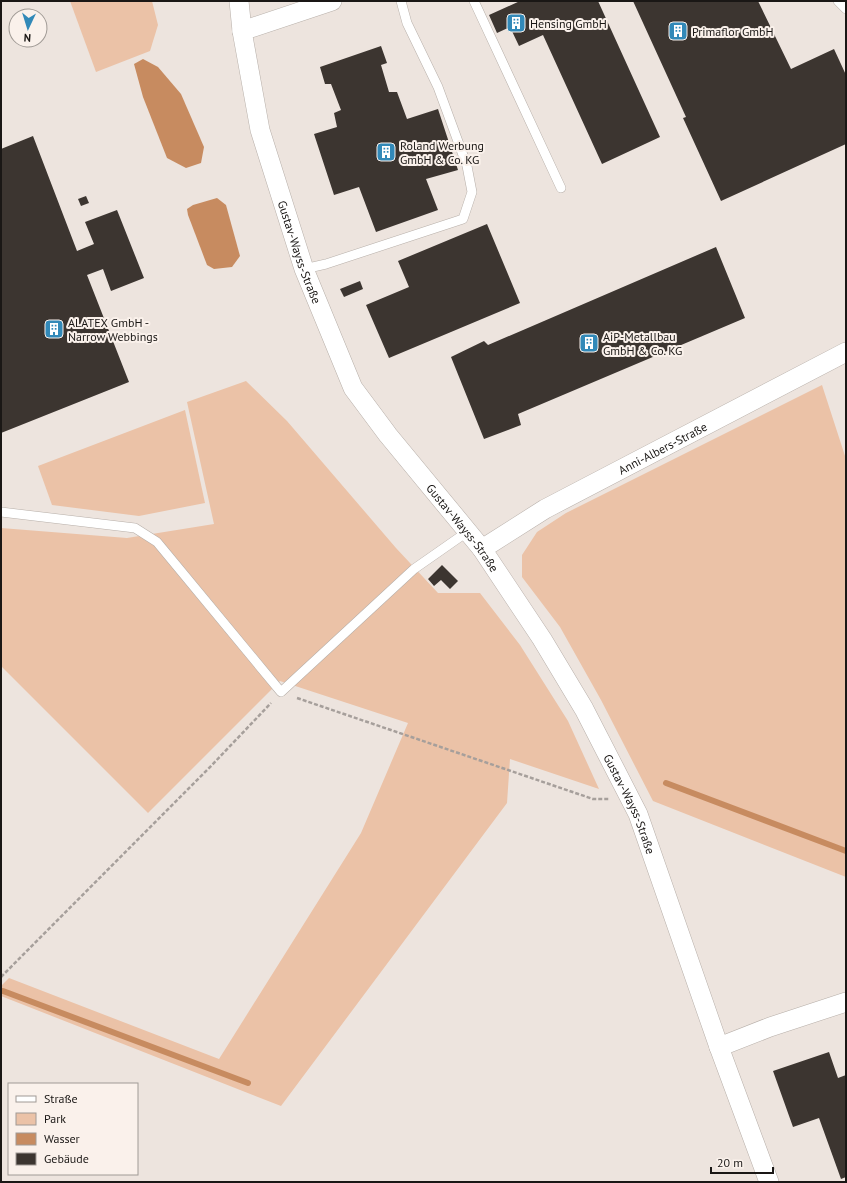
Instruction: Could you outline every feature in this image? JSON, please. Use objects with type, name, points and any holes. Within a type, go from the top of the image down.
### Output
[{"type":"street","name":"Gustav-Wayss-Straße","points":[[239,1],[242,31],[260,130],[304,269],[353,388],[388,435],[482,549],[542,639],[584,709],[638,814],[769,1182]]},
{"type":"street","points":[[242,31],[332,1]]},
{"type":"street","name":"Anni-Albers-Straße","points":[[482,549],[545,509],[845,356]]},
{"type":"street","points":[[720,1046],[770,1027],[846,1002]]},
{"type":"lane","points":[[304,269],[326,264],[464,219],[472,192],[467,166],[438,87],[407,23],[400,1]]},
{"type":"lane","points":[[474,1],[561,188]]},
{"type":"lane","points":[[838,1],[846,9]]},
{"type":"lane","points":[[1,512],[135,528],[157,542],[281,692],[414,569],[467,532]]},
{"type":"path","points":[[1,977],[212,765],[281,692],[593,799],[630,799]]},
{"type":"green space","points":[[70,1],[152,1],[158,25],[150,51],[96,72]]},
{"type":"green space","points":[[246,381],[287,421],[396,548],[438,593],[480,593],[520,645],[568,721],[599,789],[510,759],[507,803],[281,1106],[1,996],[1,986],[9,978],[219,1059],[361,833],[408,723],[280,681],[148,813],[1,666],[1,528],[127,538],[214,524],[187,402]]},
{"type":"green space","points":[[822,385],[846,459],[846,877],[653,801],[601,700],[560,627],[522,577],[522,555],[537,532],[566,513]]},
{"type":"green space","points":[[185,410],[205,503],[139,516],[52,505],[38,466]]},
{"type":"water","points":[[143,59],[158,67],[181,94],[204,147],[201,163],[186,168],[167,158],[143,97],[134,64]]},
{"type":"water","points":[[217,198],[226,205],[240,256],[232,267],[214,269],[207,265],[187,209],[193,205]]},
{"type":"building","points":[[520,1],[598,1],[660,137],[602,164],[543,35],[519,46],[510,27],[497,33],[489,15]]},
{"type":"building","points":[[633,1],[758,1],[791,69],[834,49],[846,75],[846,144],[721,201],[683,118],[686,117]]},
{"type":"building","name":"Roland Werbung GmbH & Co. KG","points":[[381,46],[387,63],[381,65],[389,92],[397,92],[407,119],[438,109],[458,170],[426,179],[438,210],[376,232],[359,187],[334,195],[314,134],[337,127],[334,113],[341,110],[331,84],[325,84],[320,67]]},
{"type":"building","name":"ALATEX GmbH - Narrow Webbings","points":[[33,136],[77,251],[94,244],[85,222],[117,210],[144,278],[111,291],[103,269],[87,275],[129,382],[1,433],[1,149]]},
{"type":"building","points":[[86,196],[89,203],[81,206],[78,199]]},
{"type":"building","points":[[487,224],[520,303],[389,358],[366,305],[409,287],[398,261]]},
{"type":"building","name":"AiP-Metallbau GmbH & Co. KG","points":[[716,247],[745,318],[518,414],[521,425],[484,439],[451,357],[484,341],[488,345]]},
{"type":"building","points":[[360,281],[363,289],[344,297],[340,289]]},
{"type":"building","points":[[442,565],[458,581],[450,589],[441,580],[434,586],[428,579]]},
{"type":"building","points":[[829,1052],[838,1078],[846,1075],[846,1177],[841,1179],[819,1118],[793,1127],[773,1071]]},
{"type":"waterway","points":[[666,783],[846,851]]},
{"type":"waterway","points":[[3,991],[248,1083]]},
{"type":"place","name":"Hensing GmbH","points":[[516,23]]},
{"type":"place","name":"Primaflor GmbH","points":[[678,31]]},
{"type":"place","name":"Roland Werbung GmbH & Co. KG","points":[[386,152]]},
{"type":"place","name":"ALATEX GmbH - Narrow Webbings","points":[[54,329]]},
{"type":"place","name":"AiP-Metallbau GmbH & Co. KG","points":[[589,343]]}]
